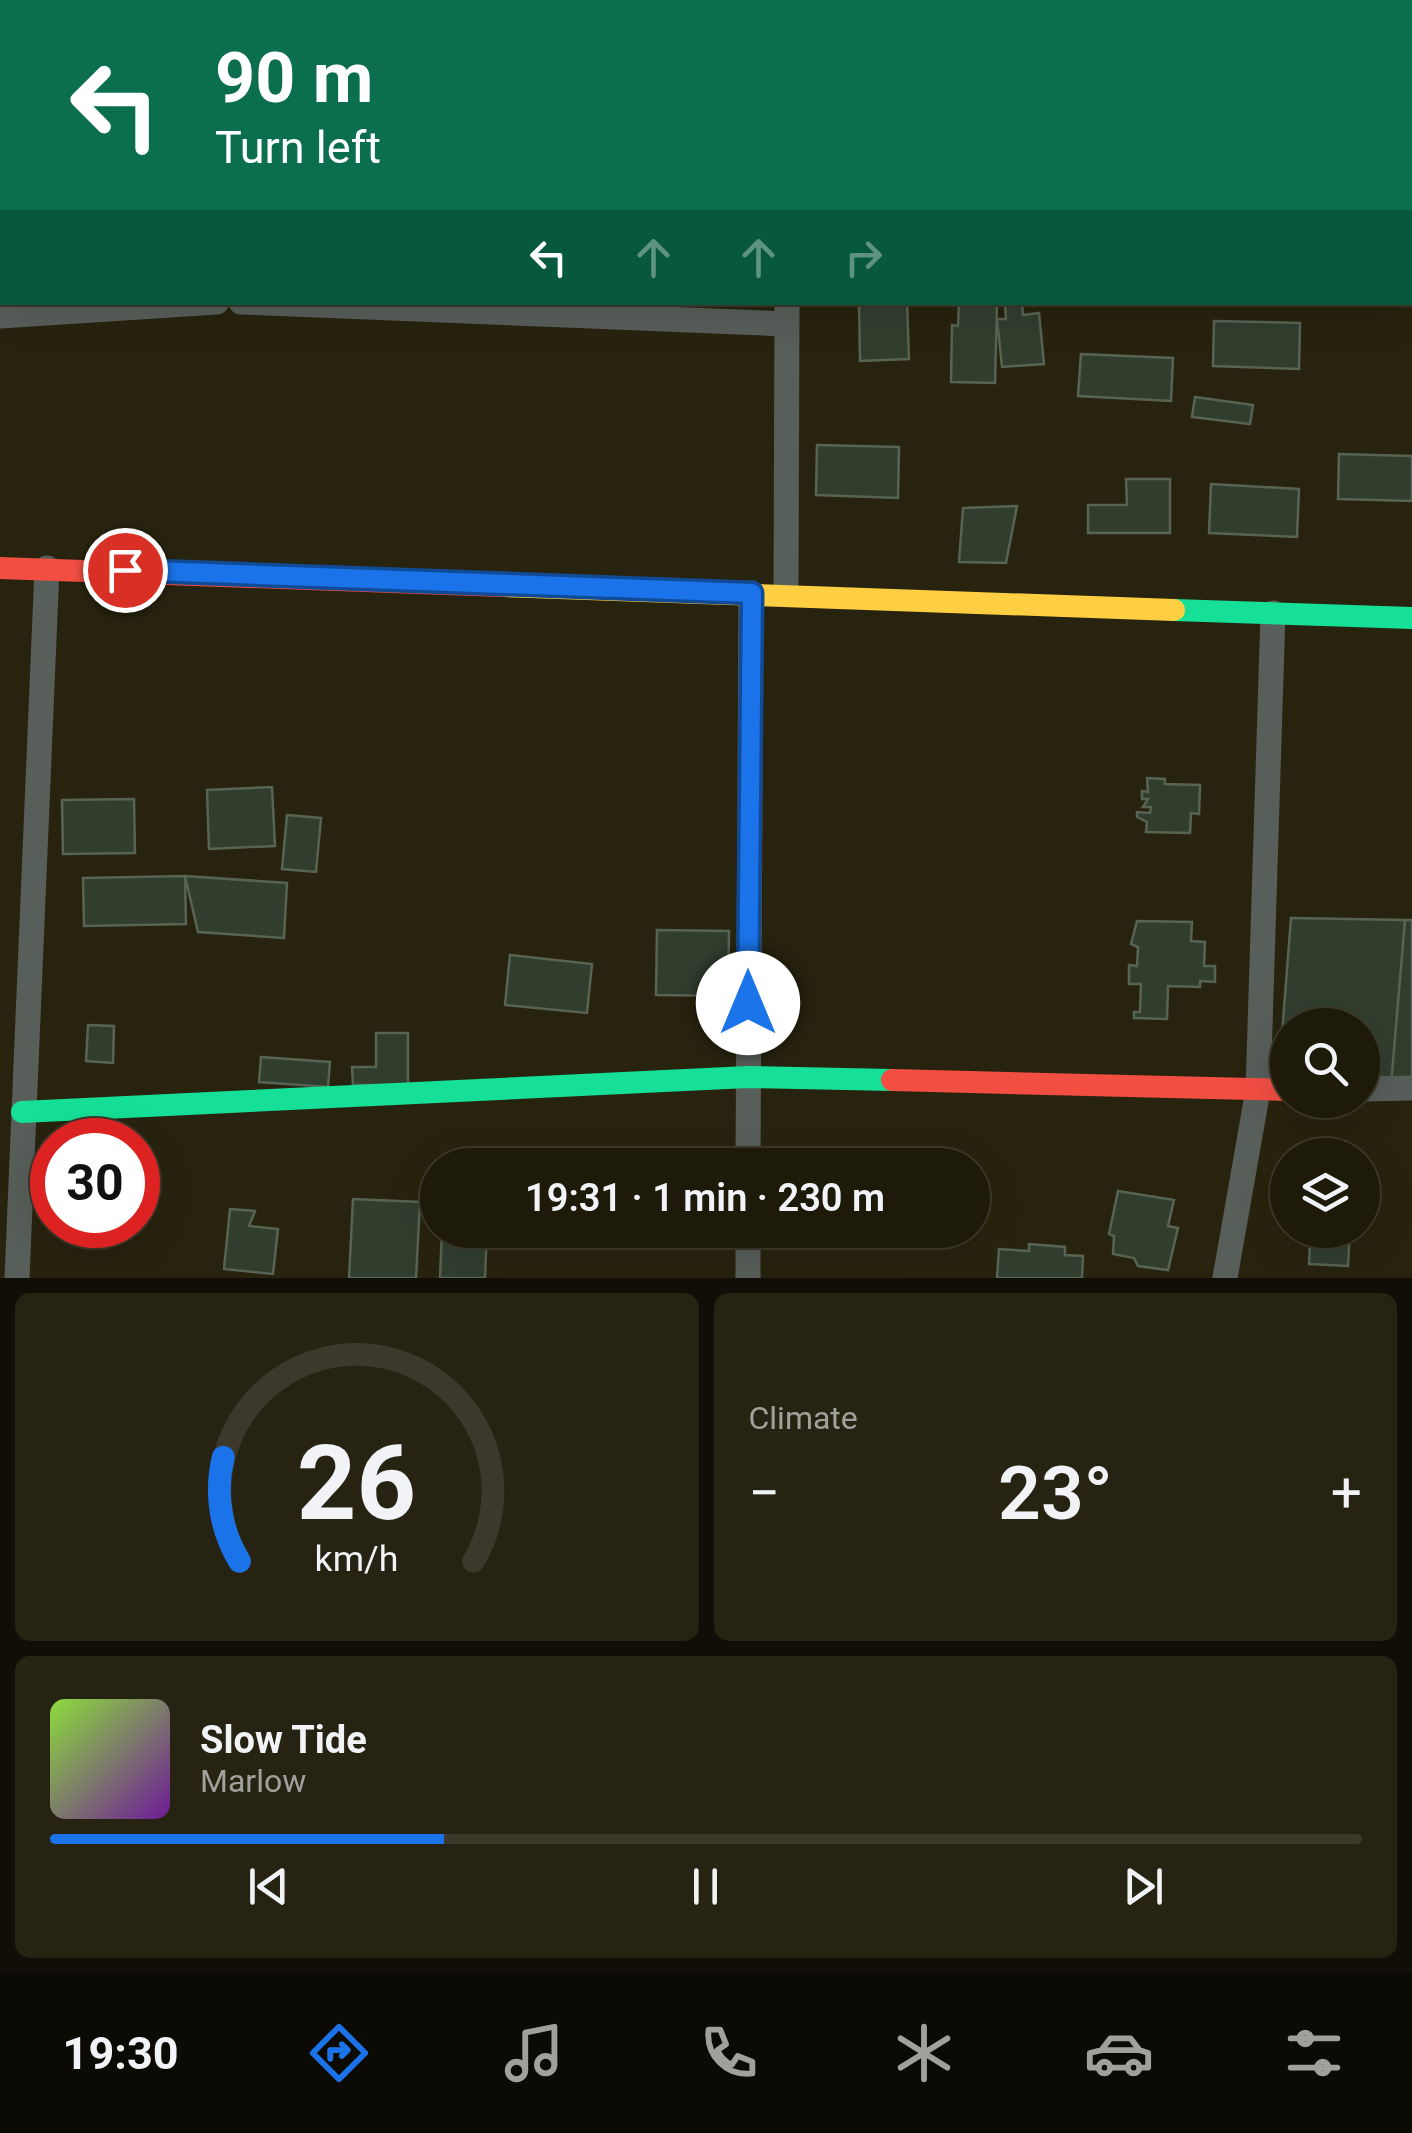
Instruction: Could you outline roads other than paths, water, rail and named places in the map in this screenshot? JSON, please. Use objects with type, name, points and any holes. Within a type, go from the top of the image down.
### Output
[{"type":"street","points":[[0,316],[171,305]]},
{"type":"street","points":[[410,305],[787,313],[786,594]]},
{"type":"street","points":[[0,568],[1412,618]]},
{"type":"street","points":[[17,1278],[47,568]]},
{"type":"street","points":[[748,1148],[752,593]]},
{"type":"street","points":[[1225,1278],[1258,1090],[1273,614]]},
{"type":"street","points":[[22,1112],[748,1077],[1270,1090]]},
{"type":"street","points":[[1380,1089],[1412,1088]]},
{"type":"street","points":[[748,1248],[748,1278]]}]
